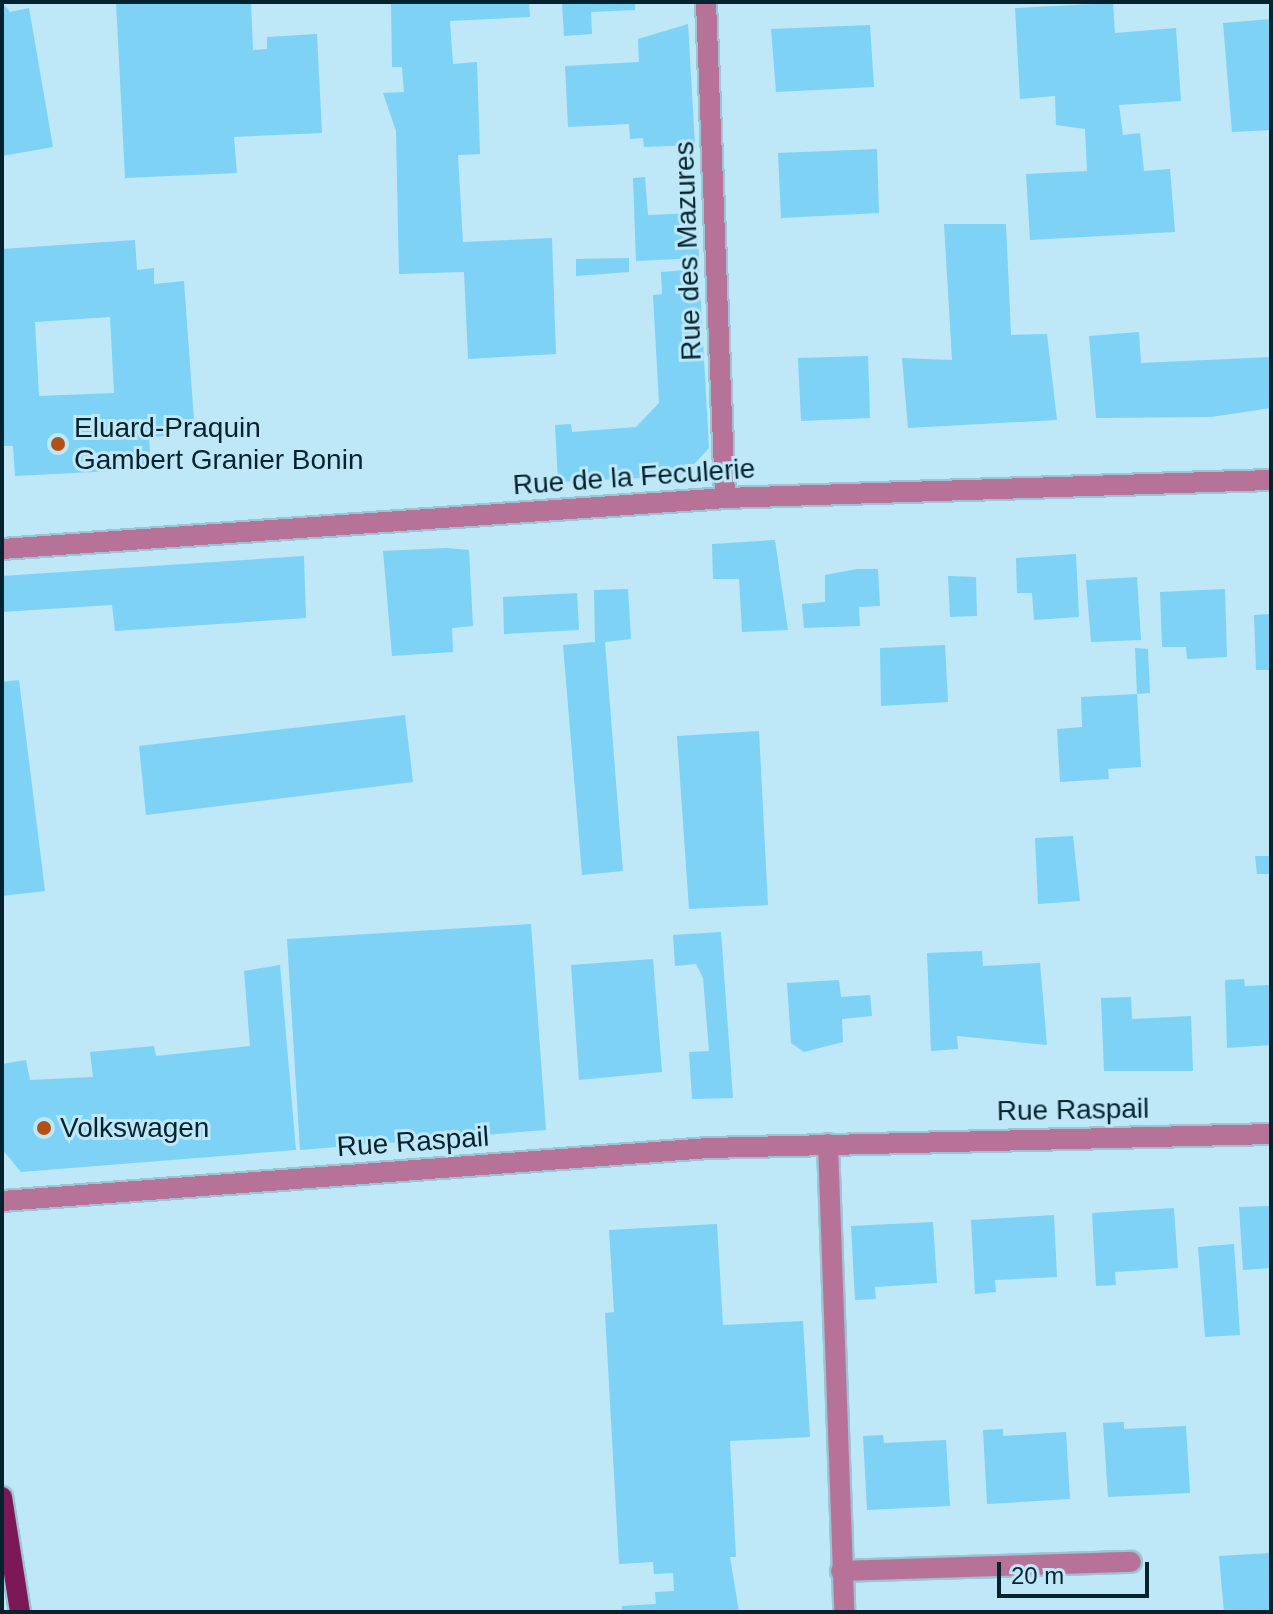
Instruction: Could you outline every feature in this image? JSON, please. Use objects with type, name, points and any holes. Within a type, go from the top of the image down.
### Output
[{"type":"main road","points":[[2,1497],[20,1612]]},
{"type":"main road","points":[[2,1517],[10,1551]]},
{"type":"street","name":"Rue des Mazures","points":[[706,2],[725,498]]},
{"type":"street","name":"Rue de la Feculerie","points":[[2,549],[725,498],[1271,480]]},
{"type":"street","name":"Rue Raspail","points":[[2,1201],[828,1144],[1271,1134]]},
{"type":"street","points":[[828,1144],[844,1612]]},
{"type":"street","points":[[841,1571],[1131,1562]]},
{"type":"building","points":[[2,2],[10,12],[29,8],[53,147],[2,156]]},
{"type":"building","points":[[116,2],[251,2],[253,50],[267,49],[267,37],[317,34],[322,133],[234,137],[237,173],[125,178]]},
{"type":"building","points":[[391,2],[529,2],[530,17],[450,21],[453,64],[477,62],[480,154],[458,155],[463,242],[552,238],[556,354],[468,359],[464,272],[399,274],[396,131],[383,93],[404,92],[402,67],[392,67]]},
{"type":"building","points":[[562,2],[635,2],[635,10],[591,12],[592,34],[564,36]]},
{"type":"building","points":[[1113,3],[1115,33],[1176,28],[1181,101],[1119,105],[1123,135],[1140,133],[1144,171],[1170,169],[1175,232],[1030,240],[1026,174],[1087,171],[1085,129],[1056,125],[1055,96],[1020,99],[1015,8]]},
{"type":"building","points":[[1271,19],[1271,130],[1232,132],[1223,23]]},
{"type":"building","points":[[688,24],[695,145],[644,147],[643,138],[630,139],[629,124],[568,127],[565,66],[639,62],[638,39]]},
{"type":"building","points":[[870,25],[874,87],[776,92],[771,29]]},
{"type":"building","points":[[877,149],[879,213],[781,218],[778,153]]},
{"type":"building","points":[[645,177],[648,215],[697,213],[699,258],[636,261],[633,178]]},
{"type":"building","points":[[944,224],[1006,224],[1011,335],[1047,334],[1057,420],[908,428],[902,358],[952,360]]},
{"type":"building","points":[[135,240],[137,270],[154,268],[154,284],[184,281],[194,420],[166,422],[166,436],[149,437],[151,469],[15,476],[13,446],[2,446],[2,249]],"holes":[[[110,317],[114,393],[39,396],[35,322]]]},
{"type":"building","points":[[629,258],[629,272],[576,276],[576,259]]},
{"type":"building","points":[[699,269],[709,448],[683,476],[558,482],[555,425],[571,424],[572,432],[636,427],[659,403],[653,295],[662,294],[661,272]]},
{"type":"building","points":[[1139,332],[1141,363],[1271,357],[1271,408],[1211,417],[1096,418],[1089,336]]},
{"type":"building","points":[[868,356],[870,418],[801,421],[798,358]]},
{"type":"building","points":[[775,540],[788,630],[742,632],[739,579],[713,579],[712,544]]},
{"type":"building","points":[[469,550],[473,626],[452,628],[453,652],[392,656],[383,551]]},
{"type":"building","points":[[1076,554],[1079,617],[1034,620],[1032,593],[1017,593],[1016,558]]},
{"type":"building","points":[[304,556],[306,618],[115,631],[112,605],[2,612],[2,576]]},
{"type":"building","points":[[878,569],[880,606],[859,607],[860,626],[804,628],[802,604],[825,602],[825,575]]},
{"type":"building","points":[[948,576],[976,577],[977,616],[950,617]]},
{"type":"building","points":[[1137,577],[1141,640],[1091,642],[1086,580]]},
{"type":"building","points":[[628,589],[631,639],[605,642],[623,871],[582,875],[563,645],[595,642],[594,590]]},
{"type":"building","points":[[1225,589],[1227,657],[1187,659],[1186,647],[1162,647],[1160,592]]},
{"type":"building","points":[[577,593],[579,630],[504,634],[503,597]]},
{"type":"building","points":[[1271,614],[1271,670],[1256,670],[1254,615]]},
{"type":"building","points":[[945,645],[948,702],[881,706],[880,648]]},
{"type":"building","points":[[1135,648],[1148,649],[1150,693],[1137,694]]},
{"type":"building","points":[[19,680],[45,891],[2,896],[2,682]]},
{"type":"building","points":[[1137,694],[1141,767],[1108,769],[1109,779],[1060,782],[1057,729],[1082,727],[1081,697]]},
{"type":"building","points":[[405,715],[413,782],[146,815],[139,746]]},
{"type":"building","points":[[759,731],[768,905],[689,909],[677,736]]},
{"type":"building","points":[[1073,836],[1080,901],[1038,904],[1035,838]]},
{"type":"building","points":[[1255,856],[1271,856],[1271,874],[1257,874]]},
{"type":"building","points":[[531,924],[546,1130],[300,1150],[287,939]]},
{"type":"building","points":[[721,932],[733,1098],[692,1099],[689,1052],[709,1051],[703,978],[696,964],[675,966],[673,935]]},
{"type":"building","points":[[982,951],[983,966],[1040,963],[1047,1045],[957,1036],[958,1049],[931,1051],[927,953]]},
{"type":"building","points":[[653,959],[662,1072],[579,1080],[571,965]]},
{"type":"building","points":[[280,965],[296,1150],[21,1172],[2,1149],[2,1064],[26,1060],[30,1080],[93,1077],[90,1052],[154,1046],[156,1056],[250,1046],[244,971]]},
{"type":"building","points":[[1244,979],[1245,986],[1271,985],[1271,1045],[1227,1048],[1225,980]]},
{"type":"building","points":[[839,980],[841,997],[870,995],[872,1016],[842,1019],[843,1042],[804,1052],[791,1043],[787,983]]},
{"type":"building","points":[[1131,997],[1132,1019],[1191,1016],[1193,1071],[1104,1071],[1101,998]]},
{"type":"building","points":[[1270,1206],[1271,1268],[1243,1270],[1239,1207]]},
{"type":"building","points":[[1174,1208],[1178,1268],[1115,1272],[1116,1285],[1096,1286],[1092,1213]]},
{"type":"building","points":[[1054,1215],[1057,1277],[995,1280],[996,1292],[975,1294],[971,1220]]},
{"type":"building","points":[[933,1222],[937,1283],[875,1287],[876,1299],[855,1300],[851,1226]]},
{"type":"building","points":[[717,1224],[723,1325],[803,1321],[810,1437],[730,1441],[736,1557],[730,1557],[739,1612],[622,1612],[622,1606],[656,1604],[655,1592],[674,1591],[673,1573],[654,1574],[653,1562],[619,1564],[605,1313],[614,1312],[609,1230]]},
{"type":"building","points":[[1234,1244],[1240,1335],[1205,1337],[1198,1247]]},
{"type":"building","points":[[1124,1422],[1124,1429],[1186,1426],[1190,1493],[1108,1497],[1103,1423]]},
{"type":"building","points":[[1003,1429],[1003,1436],[1066,1432],[1070,1499],[987,1504],[983,1430]]},
{"type":"building","points":[[883,1435],[884,1443],[946,1440],[950,1506],[867,1510],[863,1436]]},
{"type":"building","points":[[1271,1553],[1271,1612],[1224,1612],[1219,1556]]},
{"type":"place","name":"Eluard-Praquin Gambert Granier Bonin","points":[[58,444]]},
{"type":"place","name":"Volkswagen","points":[[44,1128]]}]
